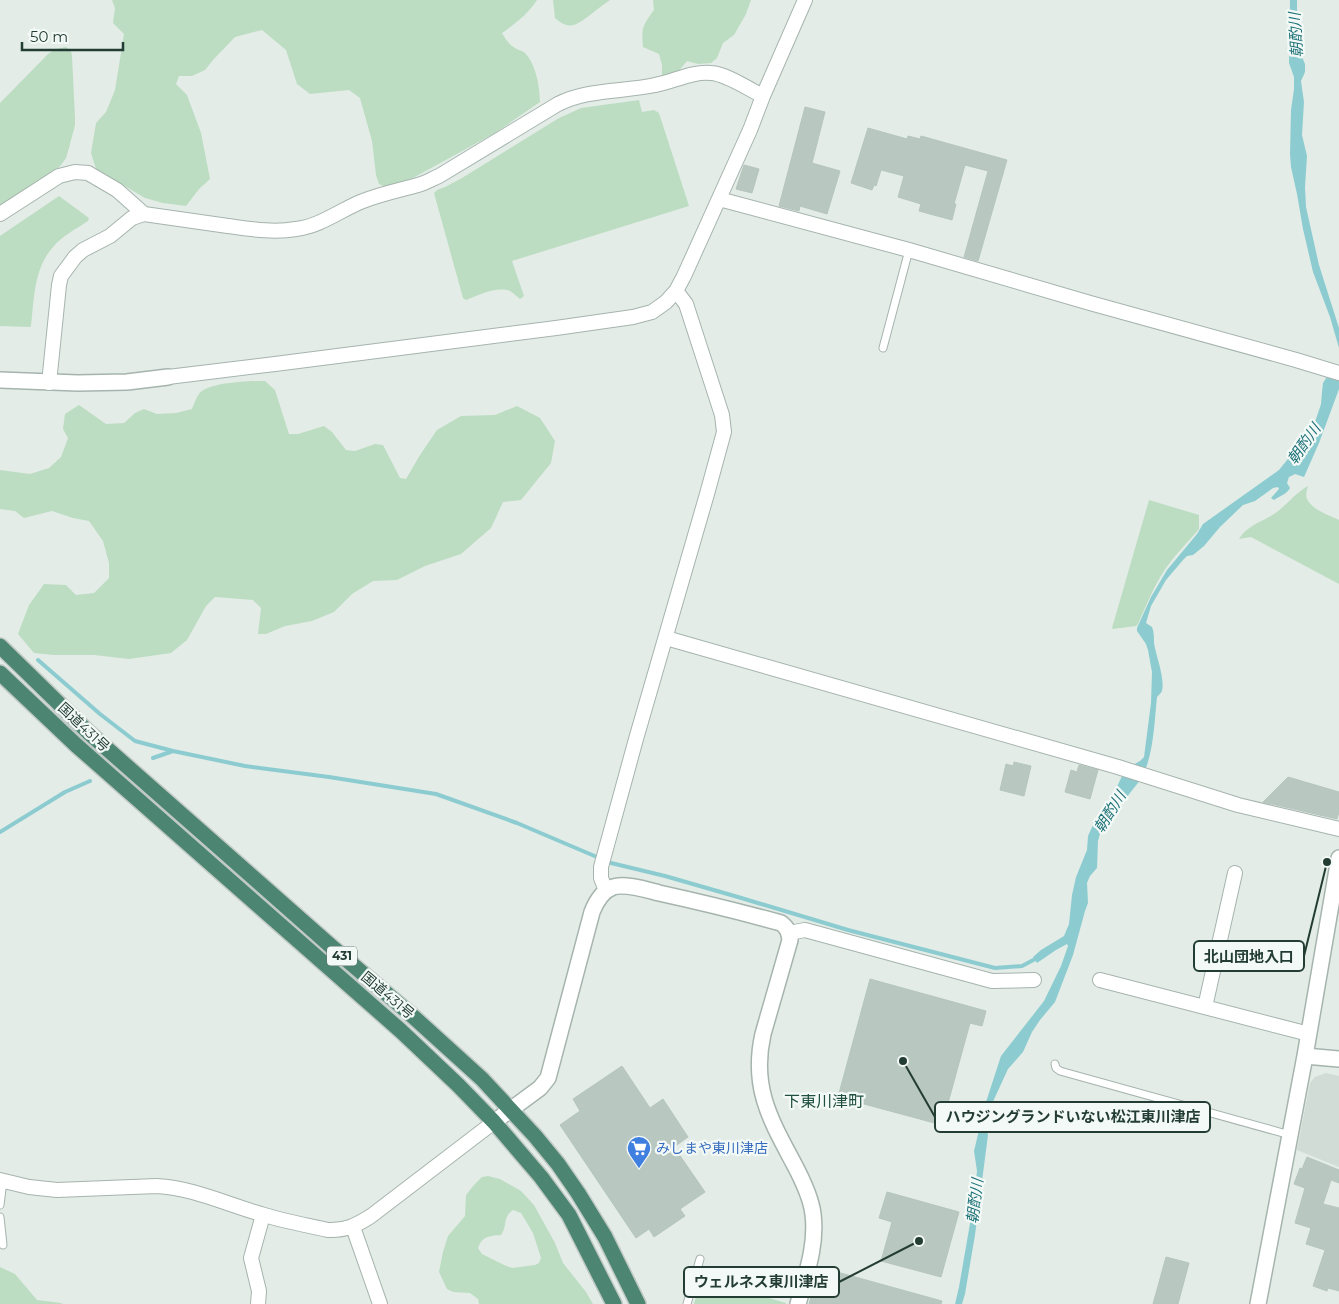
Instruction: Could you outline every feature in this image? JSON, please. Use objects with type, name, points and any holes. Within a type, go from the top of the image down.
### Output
[{"type":"highway","name":"国道431号","points":[[0,646],[96,738],[482,1079],[535,1136],[558,1164],[605,1237],[638,1304]]},
{"type":"highway","name":"国道431号","points":[[0,673],[76,746],[401,1031],[458,1085],[494,1122],[541,1177],[569,1216],[614,1304]]},
{"type":"street","points":[[0,380],[127,382],[556,328],[652,312],[672,297],[684,276],[750,130],[805,0]]},
{"type":"street","points":[[49,382],[61,276],[75,257],[83,250],[110,236],[132,218],[144,214],[258,230],[296,230],[312,226],[364,201],[439,176],[558,104],[578,96],[653,86],[698,73],[710,72],[728,78],[763,96]]},
{"type":"street","points":[[0,214],[59,176],[75,172],[88,173],[117,190],[144,214]]},
{"type":"street","points":[[719,199],[909,250],[1339,373]]},
{"type":"street","points":[[606,891],[601,867],[724,432],[722,416],[686,304],[676,291]]},
{"type":"street","points":[[666,638],[1118,767],[1238,805],[1339,829]]},
{"type":"street","points":[[1258,1304],[1309,1034],[1339,858]]},
{"type":"street","points":[[1205,1007],[1235,873]]},
{"type":"street","points":[[2,1181],[29,1187],[57,1190],[172,1187],[200,1194],[262,1215],[328,1230],[338,1231],[353,1226],[391,1202],[540,1088],[548,1078],[592,912],[598,900],[606,891],[614,886],[630,886],[713,904],[781,923],[789,933],[790,940],[763,1034],[759,1064],[764,1100],[772,1121],[802,1181],[813,1212],[813,1244],[798,1304]]},
{"type":"street","points":[[789,933],[805,930],[992,981],[1034,980]]},
{"type":"street","points":[[1100,980],[1309,1034]]},
{"type":"street","points":[[1305,1056],[1339,1059]]},
{"type":"street","points":[[258,1304],[259,1291],[251,1258],[262,1215]]},
{"type":"street","points":[[353,1226],[380,1304]]},
{"type":"lane","points":[[883,348],[909,250]]},
{"type":"lane","points":[[1055,1064],[1056,1068],[1060,1071],[1290,1135]]},
{"type":"lane","points":[[0,1205],[2,1181]]},
{"type":"lane","points":[[0,1217],[3,1245]]},
{"type":"lane","points":[[687,1304],[700,1259]]},
{"type":"shaded area","points":[[1326,1073],[1339,1076],[1339,1167],[1297,1150],[1310,1083],[1315,1077]]},
{"type":"green space","points":[[112,0],[537,0],[530,10],[502,33],[511,45],[525,53],[532,63],[538,83],[540,102],[495,133],[413,178],[386,187],[379,184],[376,175],[372,141],[360,98],[349,90],[310,94],[297,84],[286,50],[262,30],[235,37],[205,70],[192,76],[179,76],[176,84],[187,95],[201,133],[210,179],[199,189],[186,206],[163,203],[145,198],[96,169],[91,153],[96,123],[106,112],[115,90],[124,34],[113,23],[115,8]]},
{"type":"green space","points":[[553,0],[610,0],[581,22],[569,25],[555,18]]},
{"type":"green space","points":[[653,0],[751,0],[746,14],[734,35],[723,43],[717,58],[711,63],[698,64],[687,61],[677,73],[669,78],[662,76],[659,54],[643,47],[642,35],[645,23],[654,10]]},
{"type":"green space","points":[[66,47],[71,51],[72,56],[75,125],[66,158],[57,169],[0,206],[0,103],[48,54],[56,49]]},
{"type":"green space","points":[[639,100],[642,112],[654,110],[659,113],[689,206],[512,261],[524,296],[520,299],[510,291],[505,290],[488,292],[466,300],[463,298],[434,193],[462,178],[559,118],[581,108]]},
{"type":"green space","points":[[59,196],[89,218],[88,221],[61,239],[53,247],[42,264],[34,295],[31,326],[0,326],[0,236]]},
{"type":"green space","points":[[265,381],[275,390],[289,434],[298,434],[324,426],[332,432],[346,450],[355,451],[375,444],[383,445],[400,478],[406,479],[437,430],[461,416],[495,415],[517,406],[540,418],[555,441],[551,463],[521,500],[503,502],[491,528],[461,554],[425,566],[397,580],[373,581],[352,594],[334,612],[312,621],[285,626],[266,634],[258,634],[261,608],[253,600],[215,597],[206,606],[187,640],[171,653],[129,659],[94,655],[34,653],[18,634],[29,605],[44,584],[66,585],[76,595],[94,593],[109,578],[109,563],[103,541],[89,521],[52,511],[24,518],[15,511],[0,509],[0,470],[30,474],[49,468],[61,457],[68,438],[63,429],[65,414],[79,405],[106,424],[124,423],[135,413],[144,409],[157,414],[176,413],[192,409],[199,394],[211,387],[230,383]]},
{"type":"green space","points":[[1308,486],[1306,496],[1309,503],[1321,512],[1339,520],[1339,584],[1251,537],[1239,539],[1247,530],[1277,512]]},
{"type":"green space","points":[[1149,500],[1199,515],[1199,529],[1164,571],[1153,590],[1138,624],[1136,626],[1113,629],[1112,628]]},
{"type":"green space","points":[[488,1176],[500,1179],[521,1191],[534,1205],[555,1243],[563,1263],[593,1304],[479,1304],[478,1299],[470,1293],[453,1292],[447,1289],[439,1272],[448,1236],[465,1216],[466,1195],[482,1177]],"holes":[[[513,1210],[521,1213],[533,1233],[541,1258],[539,1263],[512,1268],[482,1254],[478,1248],[482,1241],[490,1236],[501,1235],[507,1216]]]},
{"type":"green space","points":[[0,1267],[15,1274],[37,1300],[63,1304],[0,1304]]},
{"type":"green space","points":[[701,1278],[786,1303],[786,1304],[694,1304]]},
{"type":"water","name":"朝酌川","points":[[1290,0],[1297,0],[1297,18],[1302,57],[1305,64],[1305,72],[1301,81],[1304,102],[1302,135],[1307,156],[1306,207],[1319,265],[1339,328],[1339,348],[1330,317],[1313,272],[1291,167],[1291,110],[1294,77],[1289,63]]},
{"type":"water","name":"朝酌川","points":[[1339,366],[1339,389],[1304,477],[1295,474],[1289,477],[1287,483],[1290,488],[1289,490],[1274,500],[1271,498],[1279,489],[1278,487],[1273,488],[1255,501],[1243,505],[1220,527],[1204,546],[1183,560],[1166,580],[1151,606],[1146,623],[1153,629],[1163,686],[1162,691],[1157,697],[1149,760],[1141,779],[1101,830],[1098,841],[1097,868],[1087,883],[1088,903],[1073,955],[1055,1002],[1032,1032],[1023,1052],[1008,1069],[985,1119],[988,1135],[975,1235],[965,1294],[962,1304],[955,1304],[972,1212],[977,1171],[974,1151],[985,1105],[1001,1056],[1044,1001],[1061,966],[1068,946],[1067,944],[1056,950],[1037,963],[1033,957],[1064,936],[1069,924],[1076,877],[1087,850],[1088,836],[1114,793],[1123,774],[1144,757],[1151,703],[1152,672],[1146,644],[1137,628],[1151,597],[1167,570],[1203,524],[1279,470],[1313,428],[1321,404],[1323,383],[1328,375]]},
{"type":"building","points":[[805,107],[825,112],[812,163],[840,171],[827,214],[800,206],[799,211],[779,206]]},
{"type":"building","points":[[868,128],[907,139],[908,136],[920,139],[921,136],[1007,160],[978,261],[964,257],[988,171],[965,165],[954,204],[956,204],[952,220],[919,211],[921,204],[898,197],[904,176],[881,170],[876,186],[874,185],[872,190],[851,183]]},
{"type":"building","points":[[744,165],[759,169],[752,193],[736,189]]},
{"type":"building","points":[[1014,762],[1031,766],[1024,796],[1000,790],[1006,764],[1013,766]]},
{"type":"building","points":[[1079,765],[1098,770],[1090,799],[1065,792],[1071,770],[1077,772]]},
{"type":"building","points":[[1288,777],[1339,792],[1337,819],[1263,802]]},
{"type":"building","points":[[870,979],[986,1011],[982,1026],[970,1023],[942,1125],[838,1097]]},
{"type":"building","name":"みしまや東川津店","points":[[622,1066],[650,1108],[663,1099],[688,1137],[674,1147],[705,1192],[680,1209],[685,1216],[654,1237],[649,1229],[636,1238],[560,1125],[580,1111],[573,1099]]},
{"type":"building","points":[[1307,1157],[1339,1170],[1339,1183],[1331,1180],[1323,1204],[1339,1208],[1339,1291],[1328,1288],[1327,1291],[1313,1286],[1325,1250],[1306,1244],[1311,1228],[1295,1223],[1305,1188],[1294,1184],[1300,1168],[1302,1169]]},
{"type":"building","points":[[887,1192],[959,1212],[941,1277],[881,1261],[892,1222],[879,1218]]},
{"type":"building","points":[[1166,1257],[1189,1263],[1178,1304],[1153,1304]]},
{"type":"building","points":[[819,1267],[942,1301],[941,1304],[809,1304]]},
{"type":"waterway","points":[[38,660],[100,714],[135,741],[245,766],[436,794],[517,823],[611,863],[665,876],[848,930],[995,968],[1022,966],[1039,957]]},
{"type":"waterway","points":[[153,758],[173,751]]},
{"type":"waterway","points":[[0,832],[65,792],[90,781]]},
{"type":"place","name":"北山団地入口","points":[[1327,862]]},
{"type":"place","name":"ハウジングランドいない松江東川津店","points":[[903,1061]]},
{"type":"place","name":"みしまや東川津店","points":[[639,1169]]},
{"type":"place","name":"ウェルネス東川津店","points":[[919,1241]]},
{"type":"district","name":"下東川津町","points":[[824,1101]]}]
